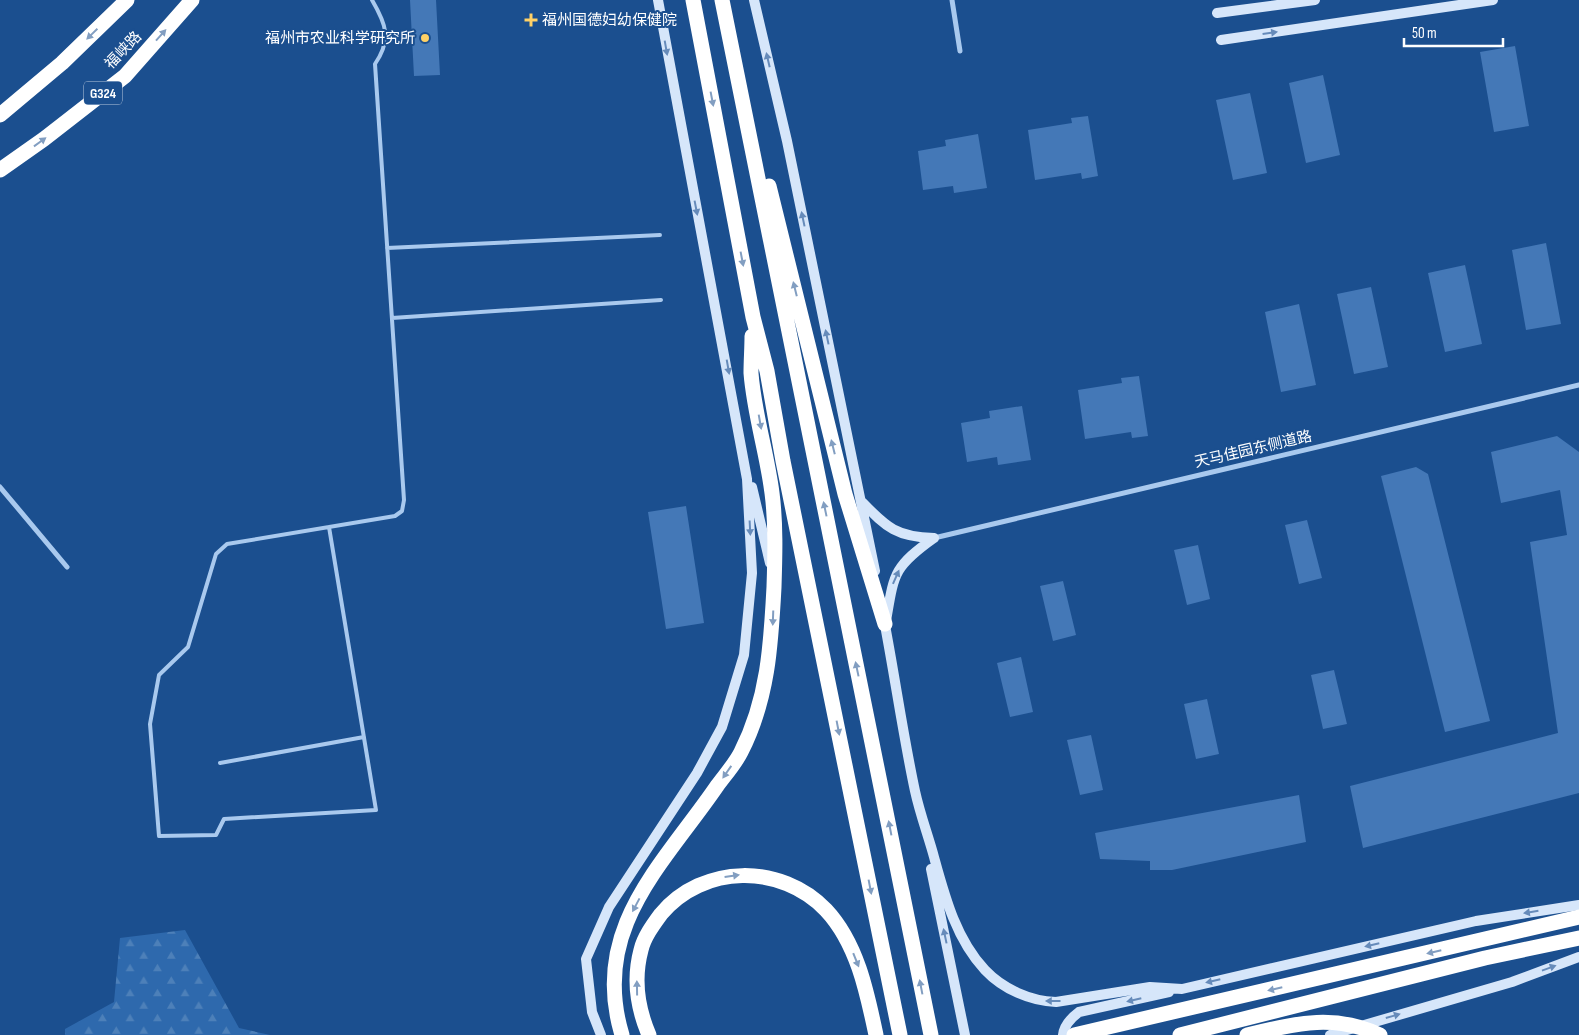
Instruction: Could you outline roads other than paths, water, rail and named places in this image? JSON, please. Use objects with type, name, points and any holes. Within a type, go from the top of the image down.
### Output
[{"type":"highway","points":[[0,115],[62,64],[127,0]]},
{"type":"highway","name":"福峡路","points":[[0,170],[44,139],[125,76],[192,0]]},
{"type":"highway","points":[[693,0],[753,317],[767,371],[783,461],[900,1035]]},
{"type":"highway","points":[[723,0],[931,1035]]},
{"type":"highway","points":[[723,0],[845,494],[885,624]]},
{"type":"highway","points":[[622,1035],[615,1010],[614,968],[623,929],[651,876],[694,820],[740,753],[760,701],[770,657],[775,534],[772,493],[751,374],[753,317]]},
{"type":"highway","points":[[649,1035],[642,1017],[636,985],[641,949],[649,930],[670,904],[696,886],[731,876],[753,875],[794,886],[810,896],[830,915],[844,935],[863,979],[876,1035]]},
{"type":"highway","points":[[1074,1035],[1579,917]]},
{"type":"highway","points":[[1180,1035],[1485,958],[1579,938]]},
{"type":"highway","points":[[1246,1035],[1298,1024],[1328,1021],[1352,1024],[1380,1035]]},
{"type":"main road","points":[[601,1035],[592,1012],[586,959],[609,907],[697,773],[722,727],[744,655],[752,573],[747,479],[658,0]]},
{"type":"main road","points":[[754,0],[862,502],[915,792],[965,1035]]},
{"type":"main road","points":[[1217,13],[1315,0]]},
{"type":"main road","points":[[1221,40],[1493,0]]},
{"type":"main road","points":[[742,450],[764,530],[774,585]]},
{"type":"main road","points":[[862,502],[885,526],[898,533],[912,537],[934,538]]},
{"type":"main road","points":[[885,624],[894,578],[916,551],[934,538]]},
{"type":"main road","points":[[915,792],[946,902],[956,926],[967,947],[995,980],[1024,996],[1042,1001],[1056,1002],[1150,987],[1182,989]]},
{"type":"main road","points":[[1063,1035],[1068,1023],[1079,1012],[1476,921],[1579,905]]},
{"type":"main road","points":[[1330,1035],[1512,982],[1579,958]]},
{"type":"street","points":[[952,0],[960,50]]},
{"type":"street","name":"天马佳园东侧道路","points":[[934,538],[1579,385]]},
{"type":"street","points":[[0,487],[67,567]]},
{"type":"lane","points":[[329,527],[376,810],[224,819],[216,835],[159,836],[150,724],[159,675],[188,647],[216,554],[227,544],[394,516],[402,511],[404,500],[375,64],[383,52],[386,32],[381,14],[372,0]]},
{"type":"lane","points":[[387,248],[660,235]]},
{"type":"lane","points":[[392,318],[661,300]]},
{"type":"lane","points":[[220,763],[364,737]]},
{"type":"place","name":"福州国德妇幼保健院","points":[[531,20]]},
{"type":"place","name":"福州市农业科学研究所","points":[[425,38]]}]
